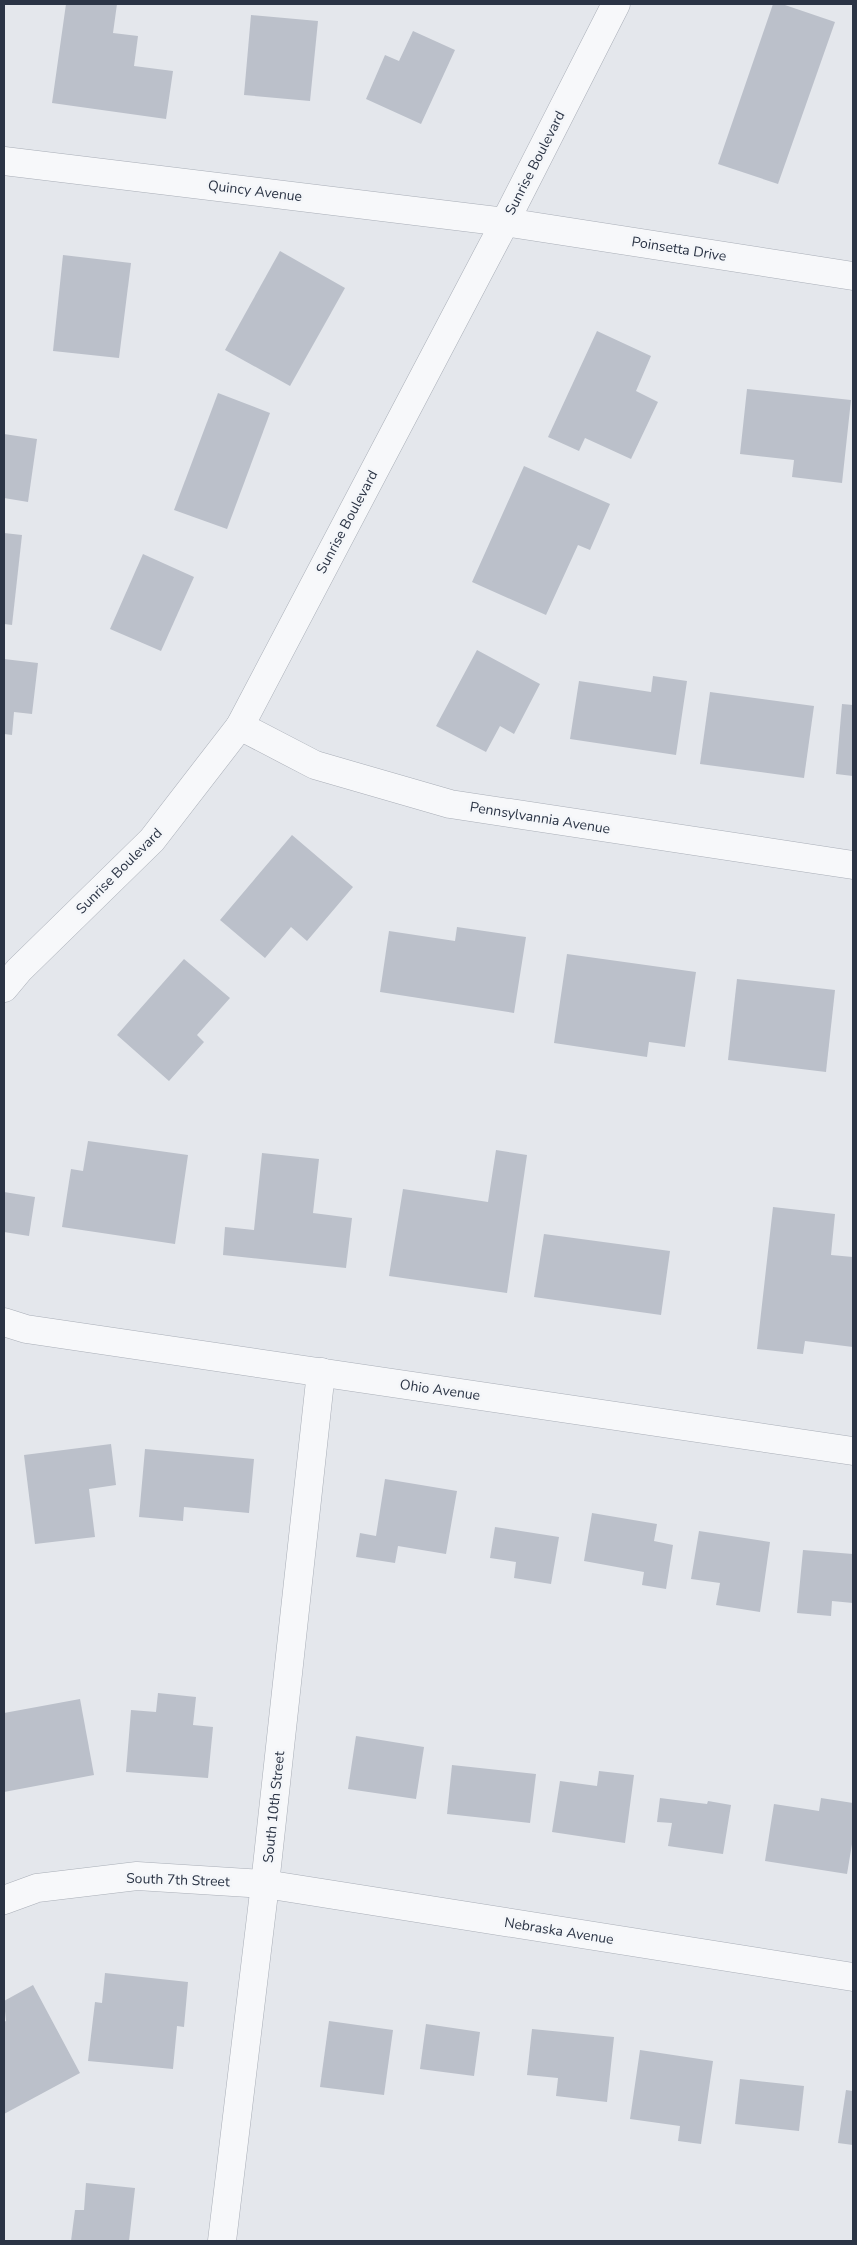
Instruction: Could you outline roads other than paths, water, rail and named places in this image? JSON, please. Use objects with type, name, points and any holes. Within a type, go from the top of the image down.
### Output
[{"type":"street","name":"Sunrise Boulevard","points":[[9,977],[152,840],[240,726],[505,222],[616,4]]},
{"type":"street","name":"Quincy Avenue","points":[[4,161],[505,222]]},
{"type":"street","name":"Poinsetta Drive","points":[[505,222],[853,276]]},
{"type":"street","name":"Pennsylvannia Avenue","points":[[240,726],[314,766],[450,804],[853,865]]},
{"type":"street","name":"Ohio Avenue","points":[[11,1328],[853,1451]]},
{"type":"street","name":"South 10th Street","points":[[222,2241],[265,1884],[321,1372]]},
{"type":"street","name":"South 7th Street","points":[[4,1900],[37,1888],[137,1876],[265,1884]]},
{"type":"street","name":"Nebraska Avenue","points":[[265,1884],[853,1977]]}]
